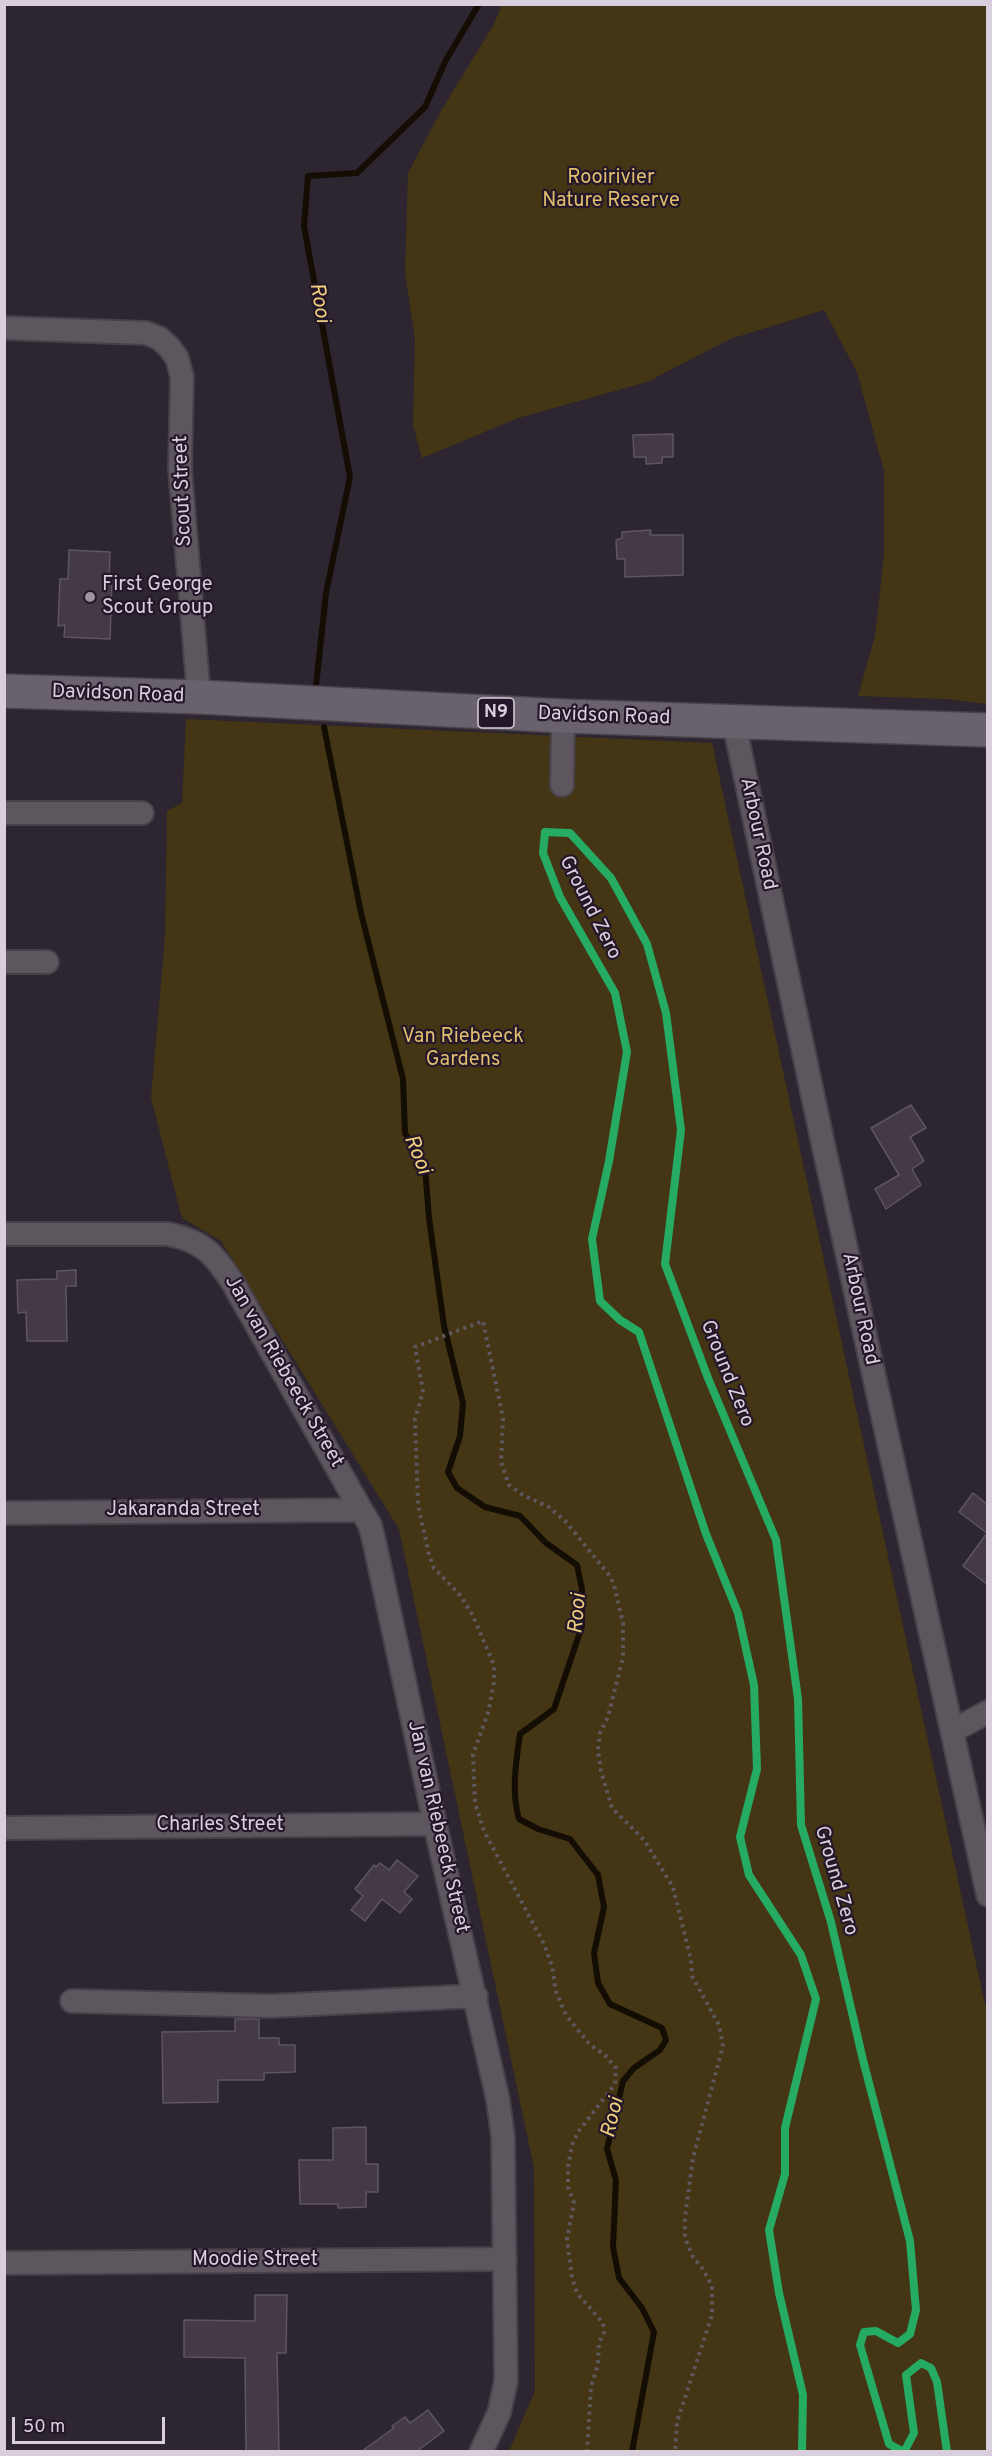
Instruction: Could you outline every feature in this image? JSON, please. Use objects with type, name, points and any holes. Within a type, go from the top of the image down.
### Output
[{"type":"highway","name":"Davidson Road","points":[[4,691],[199,697],[734,723],[987,730]]},
{"type":"street","name":"Scout Street","points":[[4,328],[146,333],[159,338],[177,358],[182,377],[180,469],[199,697]]},
{"type":"street","points":[[562,785],[563,716]]},
{"type":"street","name":"Arbour Road","points":[[734,723],[987,1895]]},
{"type":"street","points":[[4,813],[142,813]]},
{"type":"street","points":[[4,962],[47,962]]},
{"type":"street","name":"Jan van Riebeeck Street","points":[[4,1234],[168,1234],[203,1246],[213,1254],[233,1282],[370,1525],[435,1824],[492,2067],[503,2137],[506,2381],[499,2413],[481,2451]]},
{"type":"street","name":"Jakaranda Street","points":[[4,1513],[362,1510]]},
{"type":"street","points":[[952,1731],[987,1712]]},
{"type":"street","name":"Charles Street","points":[[4,1828],[435,1824]]},
{"type":"street","points":[[72,2001],[272,2006],[476,1996]]},
{"type":"street","name":"Moodie Street","points":[[4,2263],[505,2259]]},
{"type":"path","points":[[593,2451],[587,2451],[591,2386],[598,2364],[599,2343],[604,2332],[603,2323],[577,2294],[572,2278],[567,2239],[574,2203],[568,2187],[568,2167],[572,2145],[578,2132],[615,2085],[616,2068],[604,2054],[590,2045],[566,2015],[556,1992],[552,1966],[544,1944],[484,1832],[475,1803],[473,1754],[488,1713],[494,1682],[494,1665],[472,1614],[461,1596],[434,1568],[418,1505],[415,1419],[423,1392],[415,1347],[483,1321],[503,1418],[501,1462],[509,1485],[522,1495],[549,1507],[566,1522],[609,1575],[614,1585],[623,1623],[623,1657],[608,1717],[600,1733],[598,1750],[601,1771],[612,1808],[644,1840],[673,1887],[691,1960],[692,1976],[704,1994],[722,2033],[723,2046],[693,2158],[684,2217],[685,2238],[693,2257],[712,2286],[712,2315],[677,2422],[675,2451]]},
{"type":"green space","name":"Rooirivier Nature Reserve","points":[[502,5],[987,5],[987,704],[946,699],[858,696],[875,636],[884,555],[884,471],[857,372],[824,310],[730,339],[647,382],[518,418],[422,458],[413,425],[415,339],[405,273],[408,173],[441,111],[494,24]]},
{"type":"green space","name":"Van Riebeeck Gardens","points":[[186,719],[712,743],[987,2014],[987,2451],[509,2451],[535,2391],[534,2168],[399,1529],[221,1241],[182,1218],[151,1098],[165,936],[167,811],[182,803]]},
{"type":"building","points":[[673,434],[673,457],[662,457],[662,463],[646,464],[646,457],[634,457],[633,435]]},
{"type":"building","points":[[651,530],[650,535],[683,535],[683,575],[625,577],[625,559],[617,559],[616,540],[622,538],[622,532]]},
{"type":"building","points":[[69,550],[110,552],[109,581],[112,581],[110,639],[64,637],[65,625],[58,626],[60,579],[68,579]]},
{"type":"building","points":[[911,1105],[926,1128],[910,1137],[924,1161],[912,1169],[921,1185],[886,1209],[875,1189],[899,1175],[871,1128]]},
{"type":"building","points":[[76,1270],[76,1286],[66,1286],[67,1341],[27,1341],[26,1312],[18,1313],[17,1280],[57,1279],[57,1271]]},
{"type":"building","points":[[973,1493],[987,1504],[987,1533],[959,1512]]},
{"type":"building","points":[[987,1533],[987,1584],[963,1566]]},
{"type":"building","points":[[397,1860],[418,1876],[404,1892],[412,1899],[400,1913],[382,1899],[365,1921],[351,1910],[363,1896],[355,1889],[374,1865],[376,1867],[380,1863],[389,1870]]},
{"type":"building","points":[[235,2019],[259,2019],[259,2038],[279,2038],[279,2045],[295,2045],[295,2072],[264,2073],[264,2080],[218,2080],[218,2102],[163,2103],[162,2032],[235,2031]]},
{"type":"building","points":[[366,2127],[366,2164],[378,2164],[378,2192],[366,2192],[366,2207],[338,2208],[338,2204],[300,2204],[299,2160],[333,2160],[333,2128]]},
{"type":"building","points":[[255,2295],[287,2295],[286,2353],[277,2353],[279,2451],[246,2451],[245,2358],[184,2357],[184,2320],[255,2321]]},
{"type":"building","points":[[428,2410],[444,2431],[417,2451],[362,2451],[394,2428],[392,2426],[405,2417],[410,2423]]},
{"type":"waterway","name":"Rooi","points":[[316,686],[326,593],[350,477],[304,226],[308,176],[357,173],[425,107],[446,60],[479,4]]},
{"type":"waterway","name":"Rooi","points":[[324,727],[361,913],[403,1079],[405,1133],[425,1168],[429,1218],[444,1326],[463,1403],[460,1436],[448,1472],[457,1488],[485,1507],[520,1516],[546,1543],[577,1565],[582,1589],[582,1626],[554,1709],[520,1734],[515,1787],[519,1819],[538,1829],[570,1839],[598,1875],[604,1907],[594,1953],[598,1983],[610,2004],[662,2028],[666,2040],[660,2050],[634,2068],[623,2081],[607,2149],[616,2180],[613,2247],[619,2278],[642,2308],[654,2332],[632,2452]]},
{"type":"cycle path","name":"Ground Zero","points":[[802,2452],[803,2395],[779,2293],[769,2230],[785,2174],[785,2128],[816,1999],[801,1955],[749,1875],[740,1837],[757,1769],[754,1685],[738,1613],[706,1534],[639,1332],[620,1320],[600,1301],[592,1239],[609,1161],[627,1052],[615,993],[560,897],[543,853],[545,832],[570,833],[611,878],[647,944],[666,1013],[681,1130],[665,1264],[708,1378],[776,1540],[798,1699],[801,1825],[831,1922],[863,2060],[910,2241],[916,2310],[910,2334],[898,2343],[876,2331],[864,2332],[860,2345],[889,2444],[904,2452]]},
{"type":"cycle path","points":[[904,2452],[914,2433],[906,2375],[921,2363],[931,2368],[937,2382],[947,2452]]},
{"type":"place","name":"First George Scout Group","points":[[90,597]]}]
